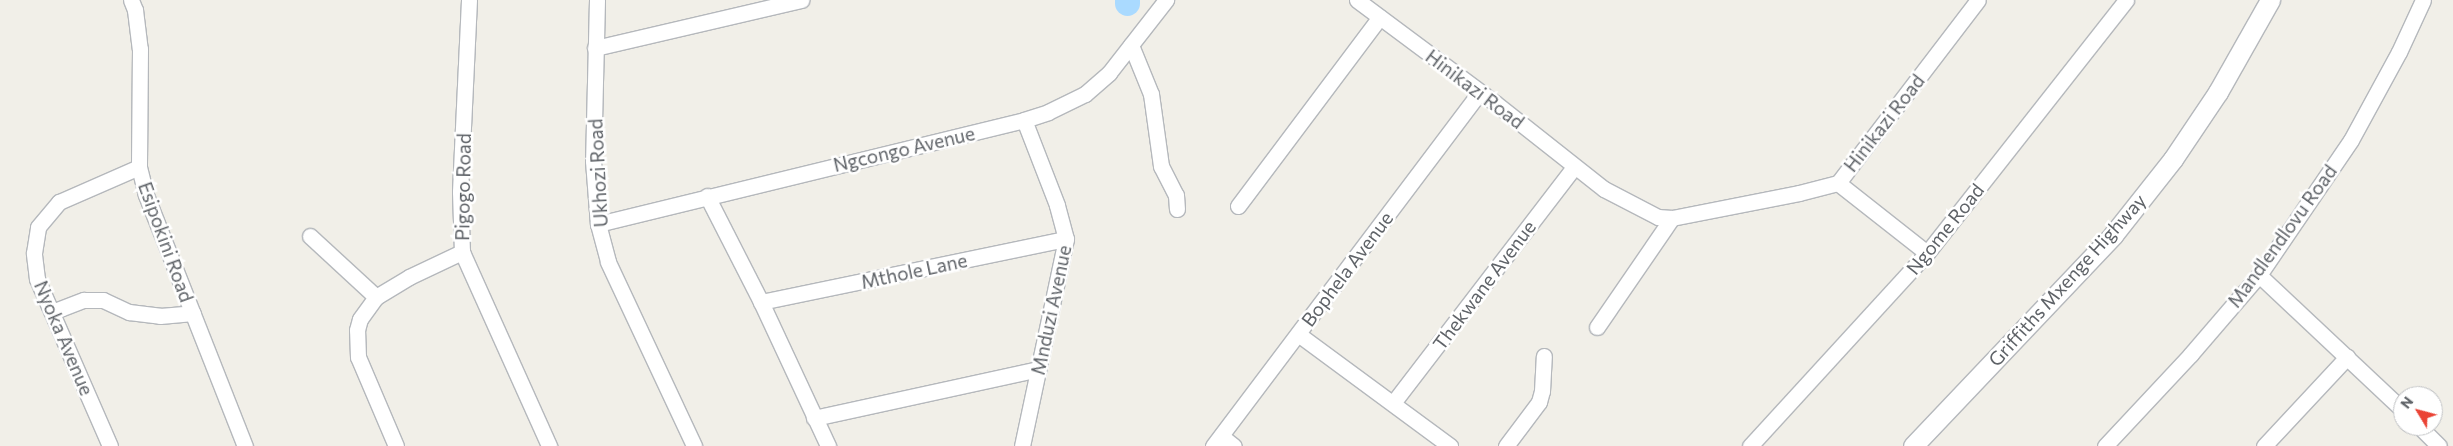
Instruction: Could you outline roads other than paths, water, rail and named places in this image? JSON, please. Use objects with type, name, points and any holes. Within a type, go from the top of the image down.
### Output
[{"type":"street","name":"Esipokini Road","points":[[131,0],[135,10],[140,49],[139,167],[146,194],[245,446]]},
{"type":"street","name":"Pigogo Road","points":[[469,0],[460,192],[462,252],[550,446]]},
{"type":"street","name":"Ukhozi Road","points":[[596,0],[593,161],[598,224],[608,262],[694,446]]},
{"type":"street","points":[[595,48],[802,0]]},
{"type":"street","name":"Ngcongo Avenue","points":[[598,224],[1024,120],[1048,112],[1085,94],[1109,72],[1166,0]]},
{"type":"street","name":"Hinikazi Road","points":[[1357,0],[1480,92],[1574,167],[1633,206],[1658,217],[1672,218],[1799,193],[1838,183],[1978,0]]},
{"type":"street","name":"Ngome Road","points":[[1750,446],[1928,254],[2126,0]]},
{"type":"street","name":"Griffiths Mxenge Highway","points":[[1912,446],[2113,235],[2172,159],[2218,92],[2270,0]]},
{"type":"street","name":"Mandlendlovu Road","points":[[2105,446],[2191,354],[2259,275],[2351,140],[2399,52],[2423,0]]},
{"type":"street","points":[[1238,206],[1380,17]]},
{"type":"street","points":[[1131,45],[1151,94],[1161,166],[1176,195],[1177,208]]},
{"type":"street","name":"Bophela Avenue","points":[[1217,441],[1480,92]]},
{"type":"street","name":"Mnduzi Avenue","points":[[1022,446],[1066,239],[1057,205],[1024,120]]},
{"type":"street","name":"Nyoka Avenue","points":[[110,446],[37,279],[34,253],[38,227],[59,202],[139,167]]},
{"type":"street","name":"Thekwane Avenue","points":[[1393,403],[1574,167]]},
{"type":"street","points":[[1838,183],[1928,254]]},
{"type":"street","points":[[707,196],[761,302],[828,446]]},
{"type":"street","points":[[1597,327],[1672,218]]},
{"type":"street","points":[[310,236],[376,297]]},
{"type":"street","name":"Mthole Lane","points":[[761,302],[1066,239]]},
{"type":"street","points":[[396,446],[358,357],[357,330],[369,304],[376,297],[409,276],[462,252]]},
{"type":"street","points":[[2259,275],[2393,401]]},
{"type":"street","points":[[52,312],[84,300],[103,300],[130,312],[160,316],[192,313]]},
{"type":"street","points":[[1298,334],[1450,446]]},
{"type":"street","points":[[1506,446],[1539,402],[1542,391],[1544,356]]},
{"type":"street","points":[[2264,446],[2346,357]]},
{"type":"street","points":[[814,418],[1039,369]]},
{"type":"street","points":[[1217,441],[1234,446]]}]
